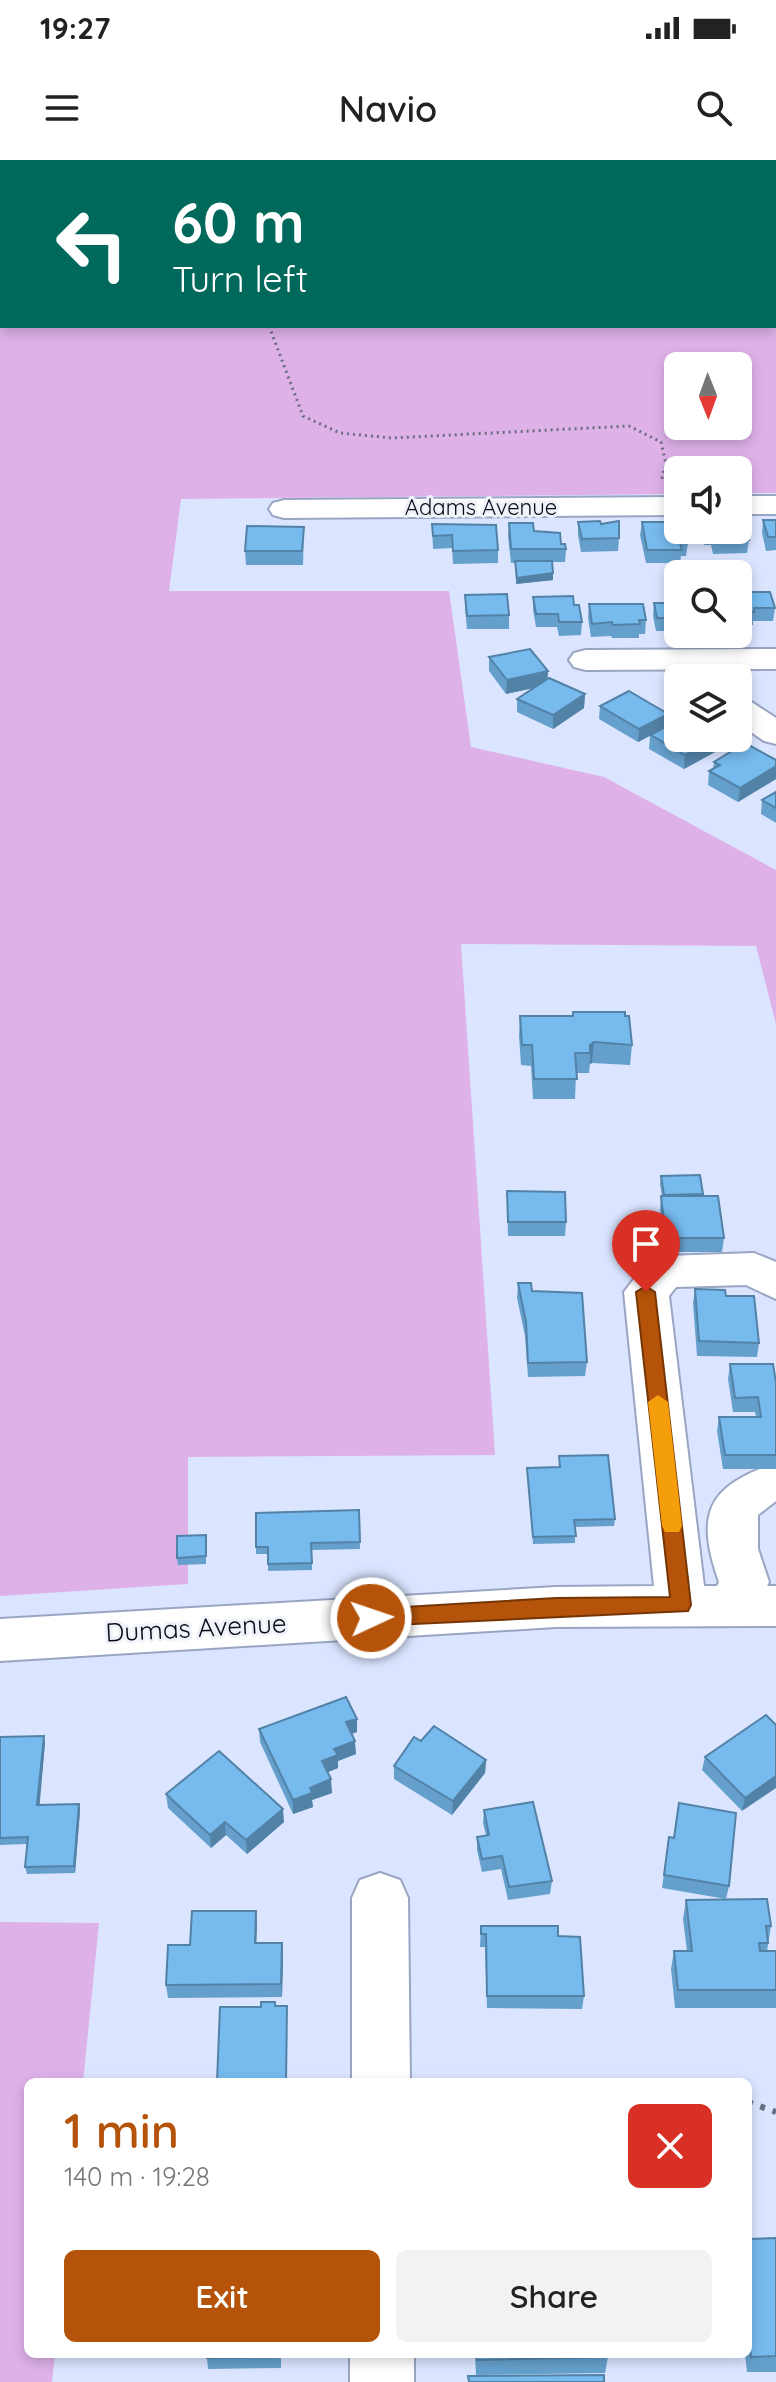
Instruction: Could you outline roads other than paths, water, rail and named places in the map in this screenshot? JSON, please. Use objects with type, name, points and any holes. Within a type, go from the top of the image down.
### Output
[{"type":"street","points":[[752,505],[776,505]]},
{"type":"street","name":"Adams Avenue","points":[[284,509],[664,506]]},
{"type":"street","points":[[741,664],[776,659]]},
{"type":"street","points":[[586,660],[664,666]]},
{"type":"street","points":[[752,718],[776,734]]},
{"type":"street","points":[[681,1605],[646,1292],[664,1272],[754,1269],[776,1283]]},
{"type":"street","points":[[754,1606],[735,1559],[731,1531],[736,1505],[753,1487],[776,1482]]},
{"type":"street","name":"Dumas Avenue","points":[[0,1640],[556,1607],[754,1606]]},
{"type":"street","points":[[380,1898],[381,2078]]},
{"type":"street","points":[[382,2358],[382,2382]]}]
